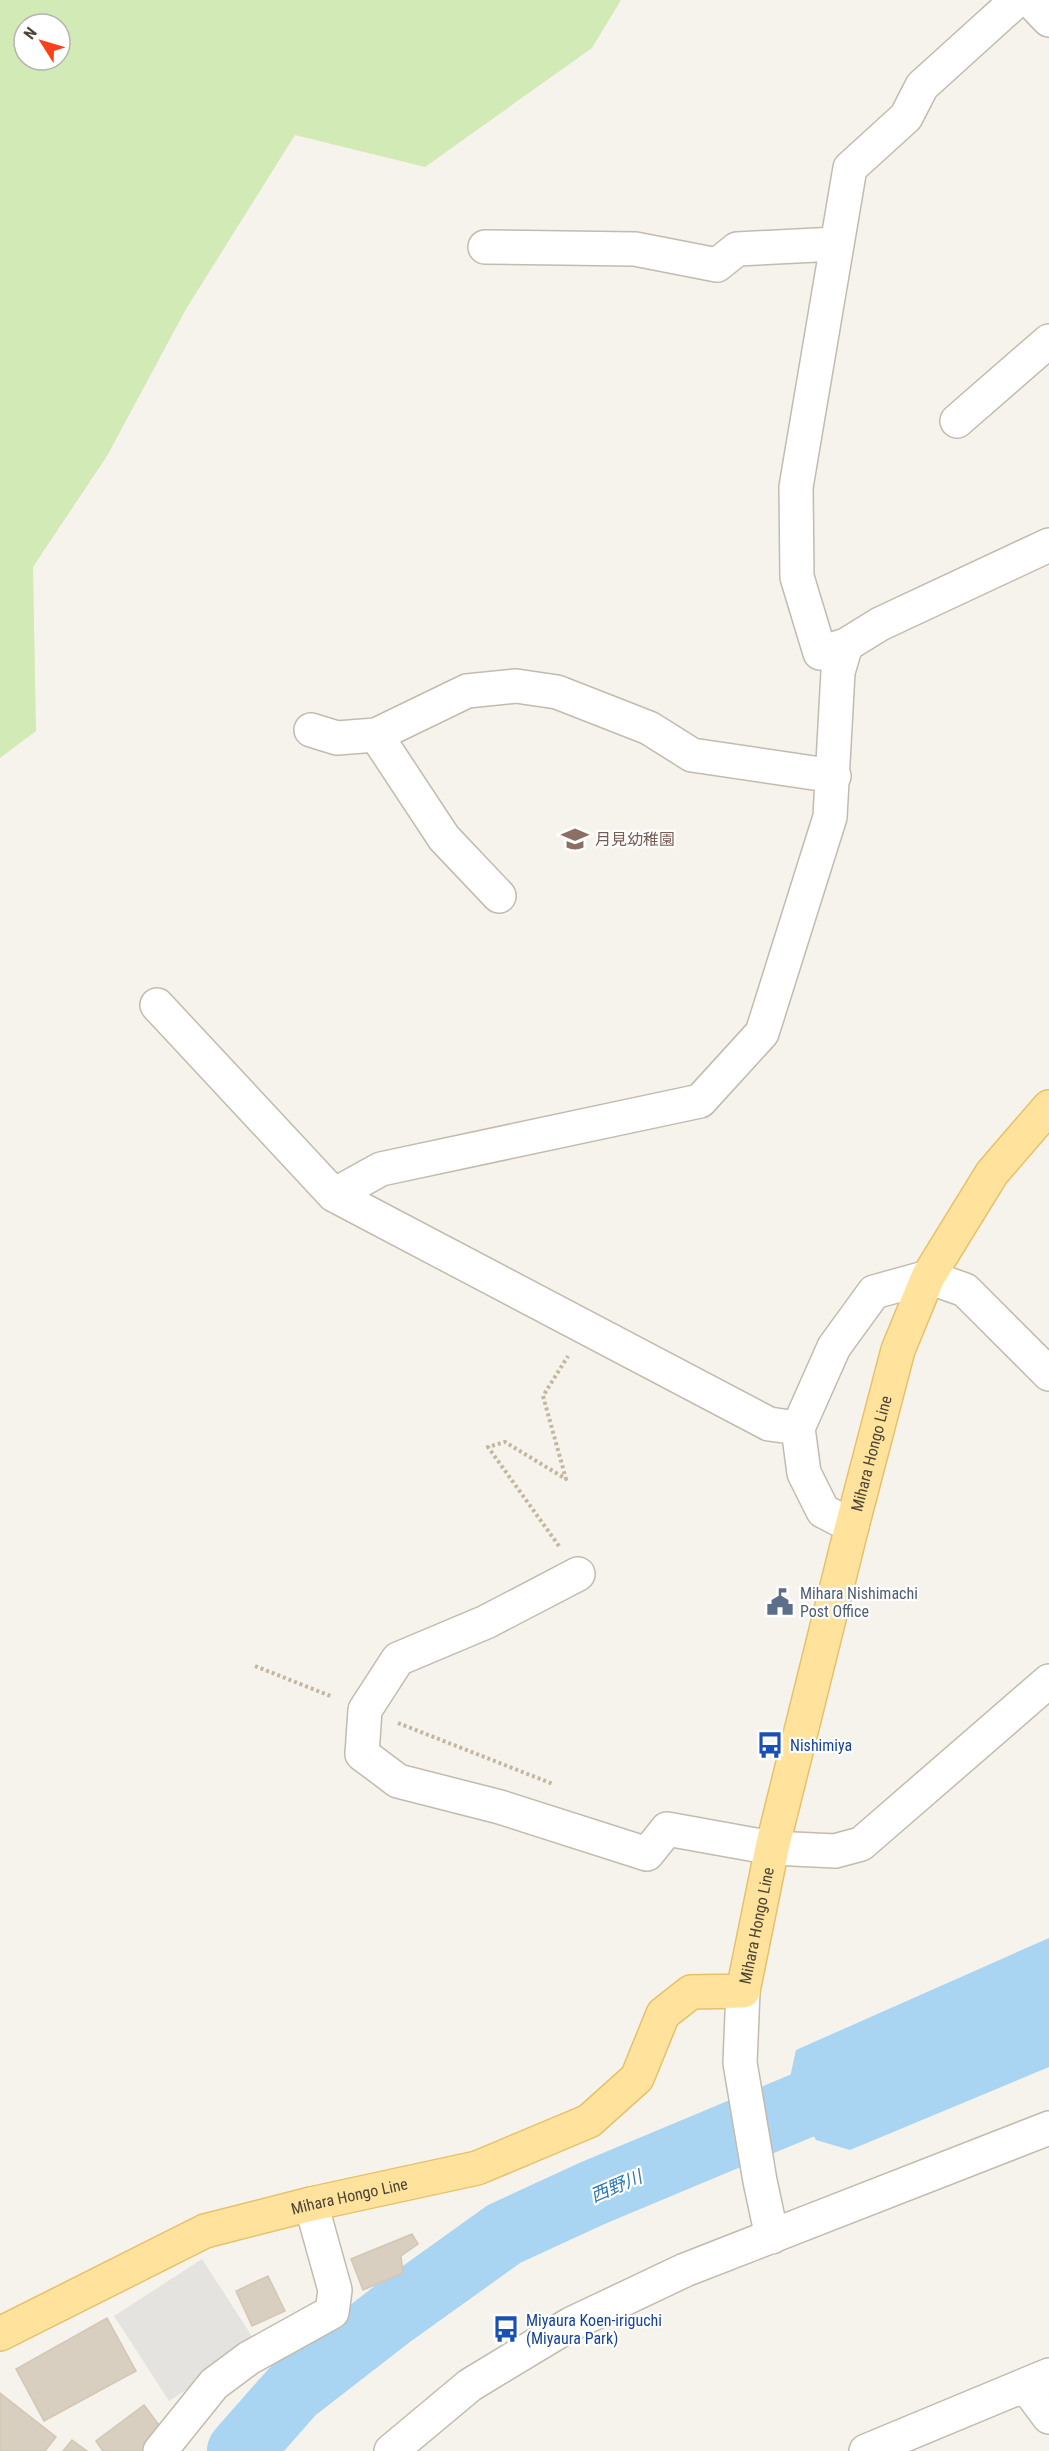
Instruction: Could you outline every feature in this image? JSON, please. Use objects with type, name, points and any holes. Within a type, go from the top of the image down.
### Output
[{"type":"main road","name":"Mihara Hongo Line","points":[[0,2334],[205,2231],[311,2204],[477,2168],[589,2121],[637,2078],[663,2014],[691,1992],[743,1991],[772,1848],[898,1350],[928,1277],[992,1173],[1049,1107]]},
{"type":"street","points":[[1017,0],[922,86],[906,117],[850,168],[795,487],[797,577],[820,653],[846,645],[880,624],[1049,545]]},
{"type":"street","points":[[1030,0],[1049,20]]},
{"type":"street","points":[[485,247],[635,249],[717,265],[737,249],[836,244]]},
{"type":"street","points":[[957,421],[1049,341]]},
{"type":"street","points":[[334,1195],[381,1169],[700,1101],[762,1033],[830,817],[838,672],[846,645]]},
{"type":"street","points":[[311,730],[337,738],[376,735],[467,691],[516,686],[557,692],[649,728],[692,755],[834,776]]},
{"type":"street","points":[[376,735],[444,838],[500,896]]},
{"type":"street","points":[[157,1005],[334,1195],[769,1424],[798,1428]]},
{"type":"street","points":[[852,1526],[823,1511],[804,1473],[798,1428],[834,1347],[874,1292],[928,1277],[965,1290],[1049,1374]]},
{"type":"street","points":[[578,1574],[486,1622],[398,1659],[365,1710],[362,1754],[398,1780],[500,1807],[648,1854],[667,1829],[772,1848],[835,1851],[861,1844],[1049,1681]]},
{"type":"street","points":[[743,1991],[740,2063],[772,2237]]},
{"type":"street","points":[[392,2451],[470,2385],[571,2324],[685,2270],[1049,2128]]},
{"type":"street","points":[[160,2451],[214,2384],[249,2358],[332,2312],[334,2290],[311,2204]]},
{"type":"street","points":[[866,2451],[1037,2380],[1049,2416]]},
{"type":"path","points":[[578,1574],[488,1447],[505,1442],[566,1479],[543,1396],[585,1327]]},
{"type":"path","points":[[255,1666],[559,1786]]},
{"type":"green space","points":[[0,0],[621,0],[592,48],[425,167],[295,135],[186,309],[107,456],[33,567],[36,731],[0,758]]},
{"type":"shaded area","points":[[202,2259],[257,2344],[169,2401],[114,2316]]},
{"type":"water","points":[[1049,1938],[1049,2067],[850,2150],[816,2140],[787,2091],[796,2050]]},
{"type":"building","points":[[412,2234],[418,2244],[401,2256],[403,2273],[363,2290],[351,2259]]},
{"type":"building","points":[[268,2276],[285,2311],[252,2326],[236,2291]]},
{"type":"building","points":[[107,2318],[136,2371],[44,2421],[16,2369]]},
{"type":"building","points":[[0,2393],[56,2437],[45,2451],[0,2451]]},
{"type":"building","points":[[144,2405],[165,2433],[142,2451],[103,2451],[96,2441]]},
{"type":"building","points":[[72,2440],[87,2451],[63,2451]]},
{"type":"waterway","name":"西野川","points":[[240,2451],[293,2391],[391,2315],[504,2234],[593,2193],[813,2101],[981,2042],[1049,2015]]},
{"type":"place","name":"月見幼稚園","points":[[575,839]]},
{"type":"place","name":"Mihara Nishimachi Post Office","points":[[780,1602]]},
{"type":"place","name":"Nishimiya","points":[[770,1745]]},
{"type":"place","name":"Miyaura Koen-iriguchi (Miyaura Park)","points":[[506,2329]]}]
